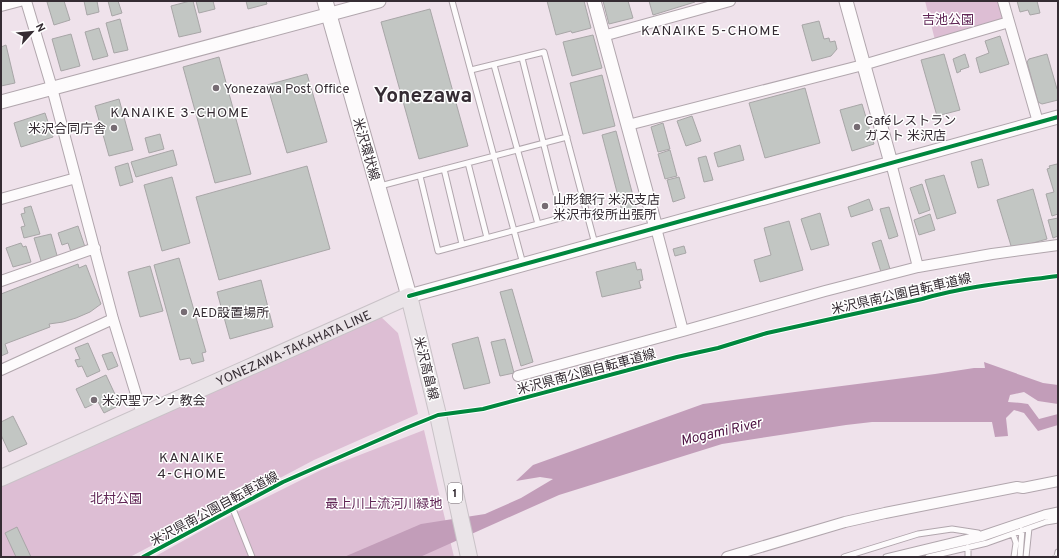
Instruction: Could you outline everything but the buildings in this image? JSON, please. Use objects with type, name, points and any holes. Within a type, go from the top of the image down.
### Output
[{"type":"main road","name":"米沢環状線","points":[[327,8],[410,296]]},
{"type":"main road","name":"YONEZAWA-TAKAHATA LINE","points":[[1,478],[410,296]]},
{"type":"main road","name":"米沢高畠線","points":[[410,296],[470,557]]},
{"type":"street","points":[[1,6],[20,1]]},
{"type":"street","points":[[26,1],[52,88],[113,319],[142,414]]},
{"type":"street","points":[[1,102],[327,8],[379,1]]},
{"type":"street","points":[[594,1],[683,332]]},
{"type":"street","points":[[604,36],[730,1]]},
{"type":"street","points":[[846,1],[918,267]]},
{"type":"street","points":[[1003,1],[1038,122]]},
{"type":"street","points":[[628,125],[863,65],[1008,22]]},
{"type":"street","points":[[410,296],[1058,117]]},
{"type":"street","points":[[1,199],[76,178]]},
{"type":"street","points":[[518,376],[683,332],[825,291],[918,267],[992,254],[1058,245]]},
{"type":"street","points":[[1,281],[95,248]]},
{"type":"street","points":[[1,370],[113,319]]},
{"type":"street","points":[[727,557],[858,519],[1017,487],[1023,488],[1058,481]]},
{"type":"lane","points":[[452,1],[523,265]]},
{"type":"lane","points":[[471,70],[544,52],[596,245]]},
{"type":"lane","points":[[522,58],[562,218]]},
{"type":"lane","points":[[494,64],[538,224]]},
{"type":"lane","points":[[378,187],[567,137]]},
{"type":"lane","points":[[468,163],[487,238]]},
{"type":"lane","points":[[444,169],[462,244]]},
{"type":"lane","points":[[420,176],[438,251],[586,211]]},
{"type":"lane","points":[[233,509],[252,557]]},
{"type":"lane","points":[[886,557],[981,534],[1044,513],[1058,510]]},
{"type":"lane","points":[[903,557],[984,538],[1044,517],[1058,515]]},
{"type":"lane","points":[[931,557],[987,543],[1046,522],[1058,520]]},
{"type":"lane","points":[[1026,557],[1029,528]]},
{"type":"lane","points":[[844,557],[918,534],[952,529],[981,534]]},
{"type":"lane","points":[[1020,557],[1022,530]]},
{"type":"lane","points":[[1013,534],[1016,543],[1014,557]]},
{"type":"lane","points":[[968,547],[968,557]]},
{"type":"lane","points":[[1057,557],[1058,552]]},
{"type":"green space","name":"吉池公園","points":[[925,1],[1000,1],[1005,21],[935,40]]},
{"type":"green space","name":"北村公園","points":[[379,315],[398,333],[418,414],[314,460],[130,557],[1,557],[1,486]]},
{"type":"green space","name":"最上川上流河川緑地","points":[[424,430],[454,557],[154,557],[217,522],[321,470]]},
{"type":"water","name":"Mogami River","points":[[984,362],[1043,383],[1058,385],[1058,404],[1038,401],[1024,392],[1010,395],[1008,402],[1028,404],[1039,419],[1058,414],[1058,425],[1038,431],[1024,413],[1014,410],[1006,418],[1008,436],[995,437],[992,422],[872,422],[722,444],[559,495],[420,557],[344,557],[421,524],[485,514],[521,498],[553,479],[540,477],[516,481],[533,465],[703,404],[974,368],[985,368]]},
{"type":"cycle path","points":[[409,296],[1058,117]]},
{"type":"cycle path","name":"米沢県南公園自転車道線","points":[[143,557],[283,482],[438,415],[483,409],[677,357],[718,348],[767,333],[955,291],[1058,276]]},
{"type":"place","name":"Yonezawa Post Office","points":[[216,88]]},
{"type":"place","name":"Caféレストラン ガスト 米沢店","points":[[857,127]]},
{"type":"place","name":"米沢合同庁舎","points":[[114,128]]},
{"type":"place","name":"山形銀行 米沢支店 米沢市役所出張所","points":[[545,206]]},
{"type":"place","name":"AED設置場所","points":[[184,312]]},
{"type":"place","name":"米沢聖アンナ教会","points":[[94,400]]},
{"type":"district","name":"KANAIKE 5-CHOME","points":[[711,30]]},
{"type":"district","name":"Yonezawa","points":[[423,95]]},
{"type":"district","name":"KANAIKE 3-CHOME","points":[[180,112]]},
{"type":"district","name":"KANAIKE 4-CHOME","points":[[192,466]]}]
